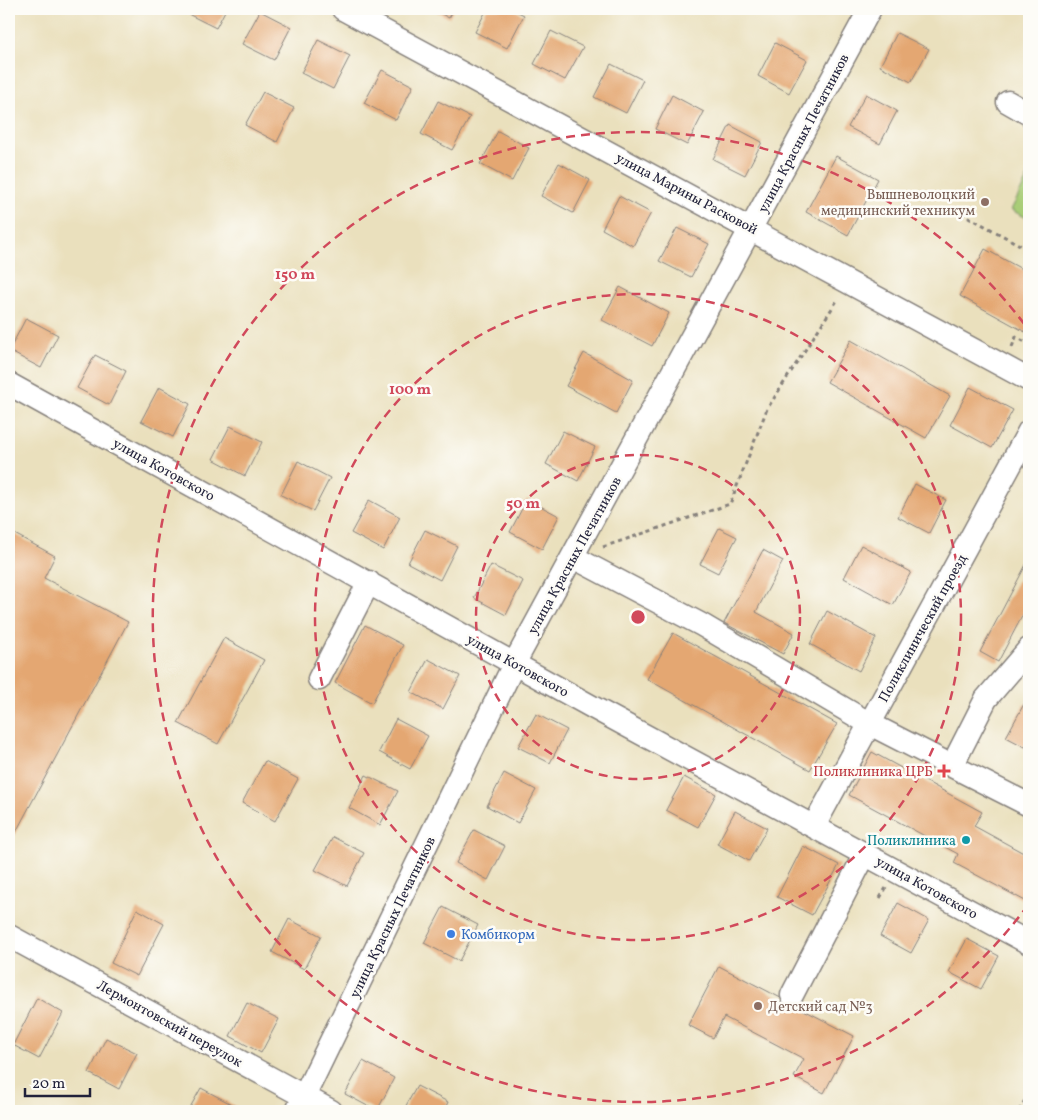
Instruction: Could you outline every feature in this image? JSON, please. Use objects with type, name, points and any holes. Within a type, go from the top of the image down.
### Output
[{"type":"street","name":"улица Марины Расковой","points":[[343,9],[752,228],[1029,380]]},
{"type":"street","name":"улица Красных Печатников","points":[[301,1104],[515,662],[870,9]]},
{"type":"street","points":[[1008,102],[1029,114]]},
{"type":"street","name":"улица Котовского","points":[[9,384],[1029,943]]},
{"type":"street","name":"Поликлинический проезд","points":[[814,826],[1029,431]]},
{"type":"street","points":[[573,557],[702,626],[870,724],[1029,805]]},
{"type":"street","points":[[319,678],[370,582]]},
{"type":"street","points":[[952,766],[986,699],[1029,649]]},
{"type":"street","points":[[792,994],[865,854]]},
{"type":"street","name":"Лермонтовский переулок","points":[[9,936],[301,1104],[331,1111]]},
{"type":"path","points":[[954,209],[1029,250]]},
{"type":"path","points":[[573,557],[730,504],[767,409],[849,282]]},
{"type":"path","points":[[1019,1111],[1029,1093]]},
{"type":"green space","points":[[1029,175],[1029,219],[1011,210]]},
{"type":"building","points":[[186,9],[226,9],[216,28],[184,12]]},
{"type":"building","points":[[432,9],[454,9],[449,18]]},
{"type":"building","points":[[487,9],[512,9],[524,15],[507,48],[475,32]]},
{"type":"building","points":[[260,11],[291,27],[274,60],[242,44]]},
{"type":"building","points":[[551,31],[583,47],[565,80],[534,64]]},
{"type":"building","points":[[897,33],[929,49],[911,82],[880,66]]},
{"type":"building","points":[[318,40],[350,56],[333,89],[301,73]]},
{"type":"building","points":[[775,43],[807,60],[789,93],[758,76]]},
{"type":"building","points":[[611,64],[643,80],[626,113],[594,97]]},
{"type":"building","points":[[382,70],[413,86],[396,120],[364,103]]},
{"type":"building","points":[[263,92],[294,108],[277,142],[245,125]]},
{"type":"building","points":[[866,94],[897,111],[880,144],[848,127]]},
{"type":"building","points":[[672,95],[704,112],[687,145],[655,129]]},
{"type":"building","points":[[438,101],[470,117],[452,150],[421,134]]},
{"type":"building","points":[[730,125],[762,142],[745,175],[713,159]]},
{"type":"building","points":[[498,131],[529,148],[512,181],[480,164]]},
{"type":"building","points":[[836,156],[878,179],[848,235],[806,212]]},
{"type":"building","points":[[559,163],[590,180],[573,213],[541,196]]},
{"type":"building","points":[[619,196],[651,213],[633,246],[602,229]]},
{"type":"building","points":[[677,228],[709,244],[691,277],[659,261]]},
{"type":"building","points":[[985,249],[1029,273],[1029,334],[960,296]]},
{"type":"building","points":[[620,287],[669,313],[652,346],[602,320]]},
{"type":"building","points":[[26,318],[58,335],[41,368],[9,351]]},
{"type":"building","points":[[851,340],[950,396],[926,438],[827,382]]},
{"type":"building","points":[[584,353],[633,380],[616,413],[566,386]]},
{"type":"building","points":[[95,355],[126,371],[109,405],[77,388]]},
{"type":"building","points":[[159,387],[190,404],[173,437],[141,421]]},
{"type":"building","points":[[970,387],[1013,410],[992,448],[950,425]]},
{"type":"building","points":[[230,426],[262,442],[245,476],[213,459]]},
{"type":"building","points":[[563,431],[595,447],[578,481],[546,464]]},
{"type":"building","points":[[298,461],[330,478],[313,511],[281,495]]},
{"type":"building","points":[[915,484],[946,500],[929,533],[898,517]]},
{"type":"building","points":[[527,499],[559,516],[542,549],[510,532]]},
{"type":"building","points":[[369,500],[400,517],[383,550],[351,533]]},
{"type":"building","points":[[719,528],[737,537],[718,573],[700,564]]},
{"type":"building","points":[[425,530],[457,546],[440,580],[408,563]]},
{"type":"building","points":[[9,531],[55,556],[44,578],[128,622],[9,845]]},
{"type":"building","points":[[861,545],[911,572],[893,605],[844,578]]},
{"type":"building","points":[[763,550],[783,561],[756,612],[794,633],[783,654],[724,623]]},
{"type":"building","points":[[1029,559],[1029,603],[998,662],[980,652]]},
{"type":"building","points":[[491,565],[523,581],[506,615],[474,598]]},
{"type":"building","points":[[827,611],[876,638],[859,671],[810,644]]},
{"type":"building","points":[[365,625],[403,645],[372,703],[335,683]]},
{"type":"building","points":[[673,633],[837,724],[810,770],[647,679]]},
{"type":"building","points":[[224,638],[264,660],[218,744],[178,723]]},
{"type":"building","points":[[428,659],[460,676],[443,709],[411,692]]},
{"type":"building","points":[[1024,704],[1029,707],[1029,749],[1006,737]]},
{"type":"building","points":[[536,714],[567,730],[550,763],[518,747]]},
{"type":"building","points":[[396,719],[428,736],[410,769],[379,752]]},
{"type":"building","name":"Поликлиника","points":[[872,752],[982,812],[974,826],[1029,856],[1029,903],[954,863],[958,854],[849,795]]},
{"type":"building","points":[[265,761],[298,779],[275,821],[242,803]]},
{"type":"building","points":[[504,773],[536,790],[518,823],[487,806]]},
{"type":"building","points":[[366,775],[398,791],[380,825],[349,808]]},
{"type":"building","points":[[684,777],[716,794],[698,827],[666,810]]},
{"type":"building","points":[[735,811],[767,828],[749,861],[717,844]]},
{"type":"building","points":[[474,830],[505,846],[488,880],[456,863]]},
{"type":"building","points":[[333,837],[364,853],[347,886],[315,870]]},
{"type":"building","points":[[803,846],[839,865],[812,915],[777,897]]},
{"type":"building","points":[[898,903],[929,920],[911,953],[880,936]]},
{"type":"building","name":"Комбикорм","points":[[443,907],[478,925],[459,961],[424,943]]},
{"type":"building","points":[[137,909],[164,924],[137,976],[111,963]]},
{"type":"building","points":[[289,919],[321,936],[304,969],[272,952]]},
{"type":"building","points":[[967,939],[999,956],[981,989],[949,972]]},
{"type":"building","points":[[719,966],[854,1036],[824,1093],[794,1077],[804,1059],[724,1017],[713,1038],[688,1025]]},
{"type":"building","points":[[37,998],[63,1013],[39,1059],[13,1045]]},
{"type":"building","points":[[247,1003],[279,1019],[261,1053],[230,1036]]},
{"type":"building","points":[[106,1038],[137,1053],[119,1089],[89,1073]]},
{"type":"building","points":[[363,1061],[394,1078],[377,1111],[345,1094]]},
{"type":"building","points":[[417,1086],[448,1102],[444,1111],[403,1111]]},
{"type":"building","points":[[201,1088],[237,1107],[235,1111],[188,1111]]},
{"type":"place","name":"Вышневолоцкий медицинский техникум","points":[[985,202]]},
{"type":"place","name":"Поликлиника ЦРБ","points":[[944,771]]},
{"type":"place","name":"Поликлиника","points":[[966,840]]},
{"type":"place","name":"Комбикорм","points":[[451,934]]},
{"type":"place","name":"Детский сад №3","points":[[758,1006]]}]
